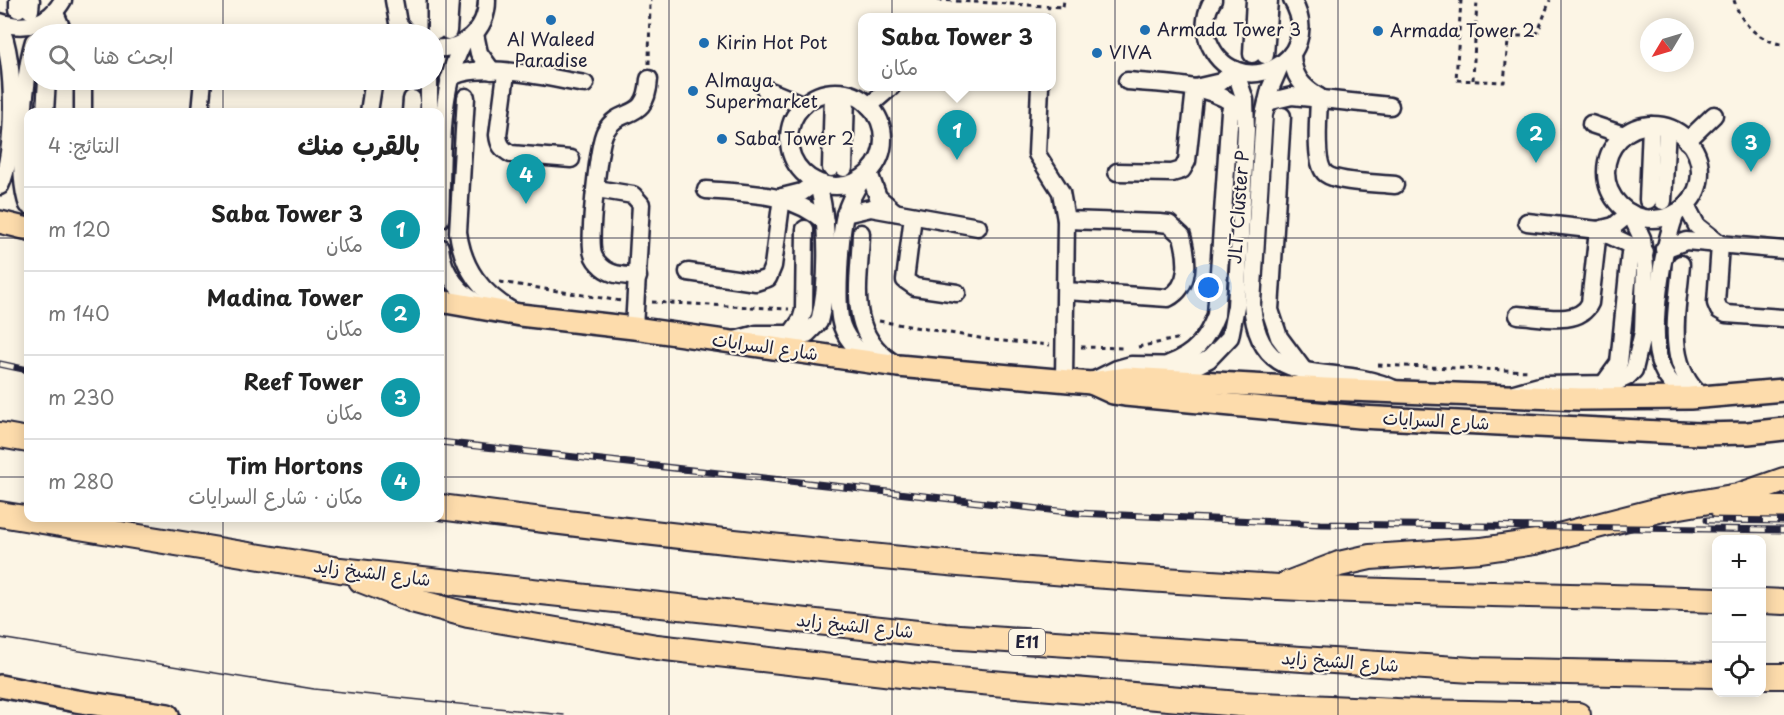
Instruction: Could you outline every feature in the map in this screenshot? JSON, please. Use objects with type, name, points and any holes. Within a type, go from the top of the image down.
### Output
[{"type":"highway","points":[[0,435],[24,439]]},
{"type":"highway","points":[[1280,587],[1329,567],[1370,557],[1508,547],[1663,509],[1738,496],[1784,480]]},
{"type":"highway","points":[[444,507],[813,549],[1280,587],[1712,600]]},
{"type":"highway","points":[[1663,509],[1784,509]]},
{"type":"highway","name":"شارع الشيخ زايد","points":[[0,514],[24,518]]},
{"type":"highway","name":"شارع الشيخ زايد","points":[[49,522],[340,570],[945,636],[1472,670],[1712,675]]},
{"type":"highway","points":[[340,570],[390,592],[442,609],[693,652],[910,676],[1160,698],[1328,709],[1578,715]]},
{"type":"highway","points":[[1766,601],[1784,602]]},
{"type":"highway","points":[[1766,676],[1784,676]]},
{"type":"main road","points":[[0,222],[24,228]]},
{"type":"main road","name":"شارع السرايات","points":[[444,302],[511,313],[634,328],[898,366],[1091,382],[1127,378],[1505,396],[1696,398],[1784,390]]},
{"type":"main road","name":"شارع السرايات","points":[[1091,382],[1113,393],[1125,395],[1360,417],[1699,434],[1748,434],[1784,429]]},
{"type":"main road","points":[[2,687],[168,715]]},
{"type":"lane","points":[[394,0],[399,24]]},
{"type":"lane","points":[[436,0],[438,24]]},
{"type":"lane","points":[[443,24],[450,0]]},
{"type":"lane","points":[[444,157],[449,79],[469,38],[483,22],[487,0]]},
{"type":"lane","points":[[1213,0],[1206,18],[1206,34],[1212,50],[1222,62],[1235,70],[1258,73],[1286,60],[1298,81],[1318,97]]},
{"type":"lane","points":[[1254,0],[1259,55],[1269,0]]},
{"type":"lane","name":"JLT Cluster P","points":[[1292,0],[1298,9],[1301,25],[1299,41],[1286,60],[1267,102],[1252,303],[1253,325],[1269,354],[1288,368],[1305,372],[1356,376],[1400,392]]},
{"type":"lane","points":[[35,24],[50,17]]},
{"type":"lane","points":[[0,186],[8,164],[12,74],[0,25],[24,27]]},
{"type":"lane","points":[[444,41],[450,47],[469,38]]},
{"type":"lane","points":[[469,38],[479,53],[499,72],[498,135],[499,143],[504,150],[512,154],[571,159]]},
{"type":"lane","points":[[1196,88],[1221,82],[1235,70]]},
{"type":"lane","name":"JLT Cluster P","points":[[1091,382],[1131,365],[1195,366],[1209,359],[1230,337],[1236,306],[1238,113],[1243,92],[1235,70]]},
{"type":"lane","points":[[449,79],[464,72],[499,72],[585,84]]},
{"type":"lane","points":[[638,277],[612,274],[598,263],[591,246],[601,141],[611,123],[638,110],[644,103],[649,79]]},
{"type":"lane","points":[[1127,81],[1196,88],[1228,100],[1238,113],[1225,135],[1219,298],[1216,315],[1210,332],[1198,348],[1182,360],[1163,366]]},
{"type":"lane","points":[[1117,172],[1172,173],[1182,170],[1187,160],[1196,88]]},
{"type":"lane","points":[[765,89],[804,105]]},
{"type":"lane","points":[[28,108],[30,90]]},
{"type":"lane","points":[[82,108],[83,90]]},
{"type":"lane","points":[[200,108],[202,90]]},
{"type":"lane","points":[[370,108],[372,90]]},
{"type":"lane","points":[[429,90],[429,108]]},
{"type":"lane","points":[[869,106],[887,91]]},
{"type":"lane","points":[[1040,91],[1037,154],[1061,192],[1066,220],[1065,380]]},
{"type":"lane","points":[[838,168],[839,93]]},
{"type":"lane","points":[[866,176],[849,185],[832,186],[817,182],[804,174],[795,162],[790,147],[792,125],[804,105],[822,95],[839,93],[869,106],[877,116],[883,140],[882,152],[845,214],[839,315],[844,332],[853,345],[877,363]]},
{"type":"lane","points":[[1267,102],[1292,96],[1390,106]]},
{"type":"lane","points":[[1318,97],[1318,159],[1323,170],[1333,178],[1395,185]]},
{"type":"lane","points":[[466,98],[471,121],[469,164],[458,232],[460,248],[468,270],[481,288],[511,313]]},
{"type":"lane","points":[[1687,141],[1714,115]]},
{"type":"lane","points":[[1282,116],[1288,139],[1270,310],[1279,337],[1305,372]]},
{"type":"lane","points":[[1592,124],[1624,135],[1659,126],[1687,141],[1694,150],[1700,173],[1694,196],[1681,209],[1661,219],[1645,219],[1630,213],[1618,203],[1610,190],[1606,175],[1610,153],[1624,135]]},
{"type":"lane","points":[[1656,201],[1659,126]]},
{"type":"lane","points":[[24,153],[22,176],[24,186]]},
{"type":"lane","points":[[866,176],[878,197],[896,213]]},
{"type":"lane","points":[[782,197],[802,192],[817,182]]},
{"type":"lane","points":[[732,342],[757,334],[807,334],[819,322],[825,222],[817,182]]},
{"type":"lane","points":[[597,189],[633,195],[641,204],[634,328]]},
{"type":"lane","points":[[706,190],[782,197],[806,207],[825,222]]},
{"type":"lane","points":[[688,272],[756,282],[768,278],[773,266],[782,197]]},
{"type":"lane","points":[[845,214],[871,208],[978,227]]},
{"type":"lane","points":[[1681,209],[1720,245]]},
{"type":"lane","points":[[1681,209],[1664,249],[1657,352],[1669,380],[1696,398]]},
{"type":"lane","points":[[1527,222],[1598,230],[1614,226],[1630,213]]},
{"type":"lane","points":[[1603,385],[1616,371],[1619,363],[1619,324],[1623,283],[1642,238],[1630,213]]},
{"type":"lane","points":[[913,216],[905,279],[915,287],[957,293]]},
{"type":"lane","points":[[1066,220],[1169,224],[1182,236],[1186,277],[1182,286],[1168,298],[1066,291]]},
{"type":"lane","points":[[790,334],[801,320],[800,259],[805,229]]},
{"type":"lane","points":[[1598,230],[1637,252]]},
{"type":"lane","points":[[1518,315],[1573,317],[1587,310],[1590,303],[1598,230]]},
{"type":"lane","points":[[861,232],[866,255],[864,292],[859,318],[863,333],[872,346],[898,366]]},
{"type":"lane","points":[[1664,249],[1686,241],[1784,250]]},
{"type":"lane","points":[[1720,245],[1716,303],[1719,310],[1726,314],[1783,318]]},
{"type":"lane","points":[[1505,396],[1543,385],[1603,385],[1627,377],[1638,360],[1643,332],[1637,252]]},
{"type":"lane","points":[[444,260],[449,276],[463,293],[481,305],[511,313]]},
{"type":"lane","points":[[1681,264],[1687,288],[1678,363],[1696,398]]},
{"type":"path","points":[[649,79],[650,0]]},
{"type":"path","points":[[938,0],[1064,7],[1064,0]]},
{"type":"path","points":[[1461,0],[1456,80],[1504,82],[1508,42],[1515,36],[1531,36],[1538,32],[1550,0]]},
{"type":"path","points":[[1473,81],[1477,0]]},
{"type":"path","points":[[1734,0],[1744,22],[1754,32],[1767,40],[1784,45]]},
{"type":"path","points":[[1048,13],[1049,6]]},
{"type":"path","points":[[494,281],[604,300],[636,302],[800,300]]},
{"type":"path","points":[[859,318],[991,340],[1064,346],[1131,348],[1210,332]]},
{"type":"path","points":[[1368,364],[1401,368],[1508,368],[1541,372]]},
{"type":"tram line","points":[[0,638],[314,689],[564,715]]},
{"type":"railway","points":[[0,364],[24,369]]},
{"type":"railway","points":[[444,442],[1077,513],[1321,524],[1784,530]]},
{"type":"railway","points":[[1707,520],[1784,521]]},
{"type":"place","name":"Al Waleed Paradise","points":[[551,20]]},
{"type":"place","name":"Armada Tower 3","points":[[1145,30]]},
{"type":"place","name":"Armada Tower 2","points":[[1378,31]]},
{"type":"place","name":"Kirin Hot Pot","points":[[704,43]]},
{"type":"place","name":"VIVA","points":[[1097,53]]},
{"type":"place","name":"Almaya Supermarket","points":[[693,91]]},
{"type":"place","name":"Saba Tower 2","points":[[722,139]]},
{"type":"place","name":"Saba Tower 3","points":[[957,160]]},
{"type":"place","name":"Madina Tower","points":[[1536,163]]},
{"type":"place","name":"Reef Tower","points":[[1751,172]]},
{"type":"place","name":"Tim Hortons","points":[[526,204]]}]
